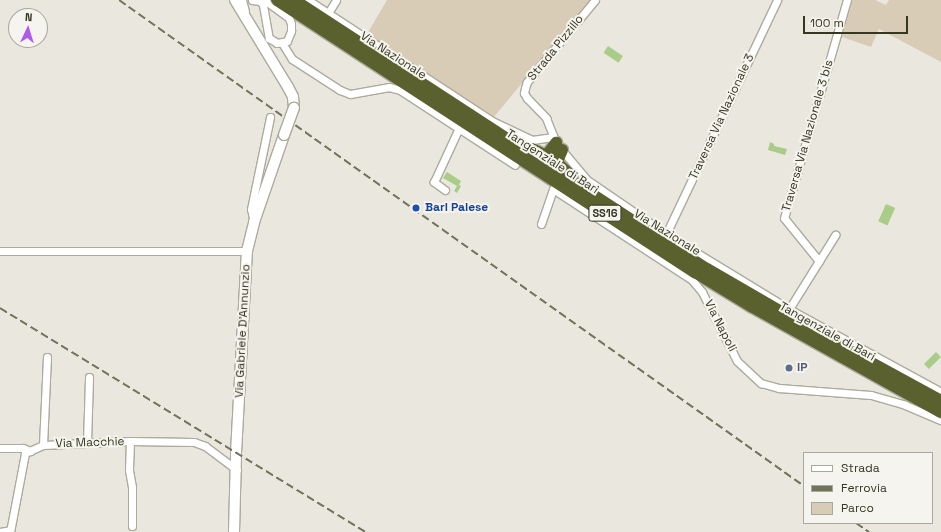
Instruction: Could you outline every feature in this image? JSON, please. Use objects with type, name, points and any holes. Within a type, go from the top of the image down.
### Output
[{"type":"highway","name":"Tangenziale di Bari","points":[[277,0],[695,272],[751,306],[941,412]]},
{"type":"highway","name":"Tangenziale di Bari","points":[[294,0],[706,269],[840,346],[941,401]]},
{"type":"highway","points":[[487,126],[511,135],[544,155],[548,154],[557,143]]},
{"type":"highway","points":[[557,143],[558,166],[571,174],[577,185]]},
{"type":"street","points":[[235,0],[247,21]]},
{"type":"street","points":[[242,0],[247,21]]},
{"type":"street","points":[[244,8],[252,0],[260,1],[263,5],[269,38],[282,44],[287,41],[290,36],[291,24],[289,18],[264,0]]},
{"type":"street","name":"Via Nazionale","points":[[308,0],[494,122],[532,140],[557,143],[587,180],[666,234],[789,309],[941,392]]},
{"type":"street","points":[[328,13],[336,0]]},
{"type":"street","name":"Strada Pizzillo","points":[[557,143],[546,118],[524,93],[525,88],[527,82],[595,0]]},
{"type":"street","name":"Traversa Via Nazionale 3","points":[[666,234],[777,0]]},
{"type":"street","name":"Traversa Via Nazionale 3 bis","points":[[819,261],[784,218],[847,0]]},
{"type":"street","name":"Via Gabriele D'Annunzio","points":[[234,532],[240,366],[247,251],[254,222],[294,108],[293,97],[288,87],[247,21]]},
{"type":"street","points":[[282,44],[287,54],[292,59],[340,90],[350,94],[389,87],[400,90],[515,164]]},
{"type":"street","points":[[254,222],[251,209],[270,117]]},
{"type":"street","points":[[445,190],[434,182],[458,128]]},
{"type":"street","name":"Via Napoli","points":[[541,224],[552,189],[692,280],[702,292],[742,367],[765,384],[779,388],[871,395],[905,405],[941,420]]},
{"type":"street","points":[[789,309],[835,235]]},
{"type":"street","points":[[0,251],[247,251]]},
{"type":"street","points":[[43,445],[47,357]]},
{"type":"street","points":[[88,442],[89,377]]},
{"type":"street","points":[[130,441],[129,470],[132,487],[132,526]]},
{"type":"street","name":"Via Macchie","points":[[30,451],[43,445],[88,442],[194,442],[205,446],[237,470]]},
{"type":"street","points":[[0,448],[23,448],[30,451]]},
{"type":"street","points":[[0,532],[10,531],[25,453],[30,451]]},
{"type":"green space","points":[[387,0],[591,0],[494,117],[367,34]]},
{"type":"green space","points":[[852,0],[875,0],[886,5],[889,0],[941,0],[941,62],[879,29],[871,47],[842,37]]},
{"type":"shaded area","points":[[608,46],[623,56],[618,63],[604,53]]},
{"type":"shaded area","points":[[770,142],[774,144],[774,146],[787,149],[785,155],[768,150]]},
{"type":"shaded area","points":[[447,172],[461,181],[459,185],[461,186],[457,193],[454,191],[457,186],[443,178]]},
{"type":"shaded area","points":[[886,204],[895,208],[887,225],[878,221]]},
{"type":"shaded area","points":[[936,352],[941,357],[929,369],[924,364]]},
{"type":"railway","points":[[119,0],[803,485]]},
{"type":"railway","points":[[0,308],[365,532]]},
{"type":"railway","points":[[857,524],[869,532]]},
{"type":"place","name":"Bari Palese","points":[[416,208]]},
{"type":"place","name":"IP","points":[[789,368]]}]
